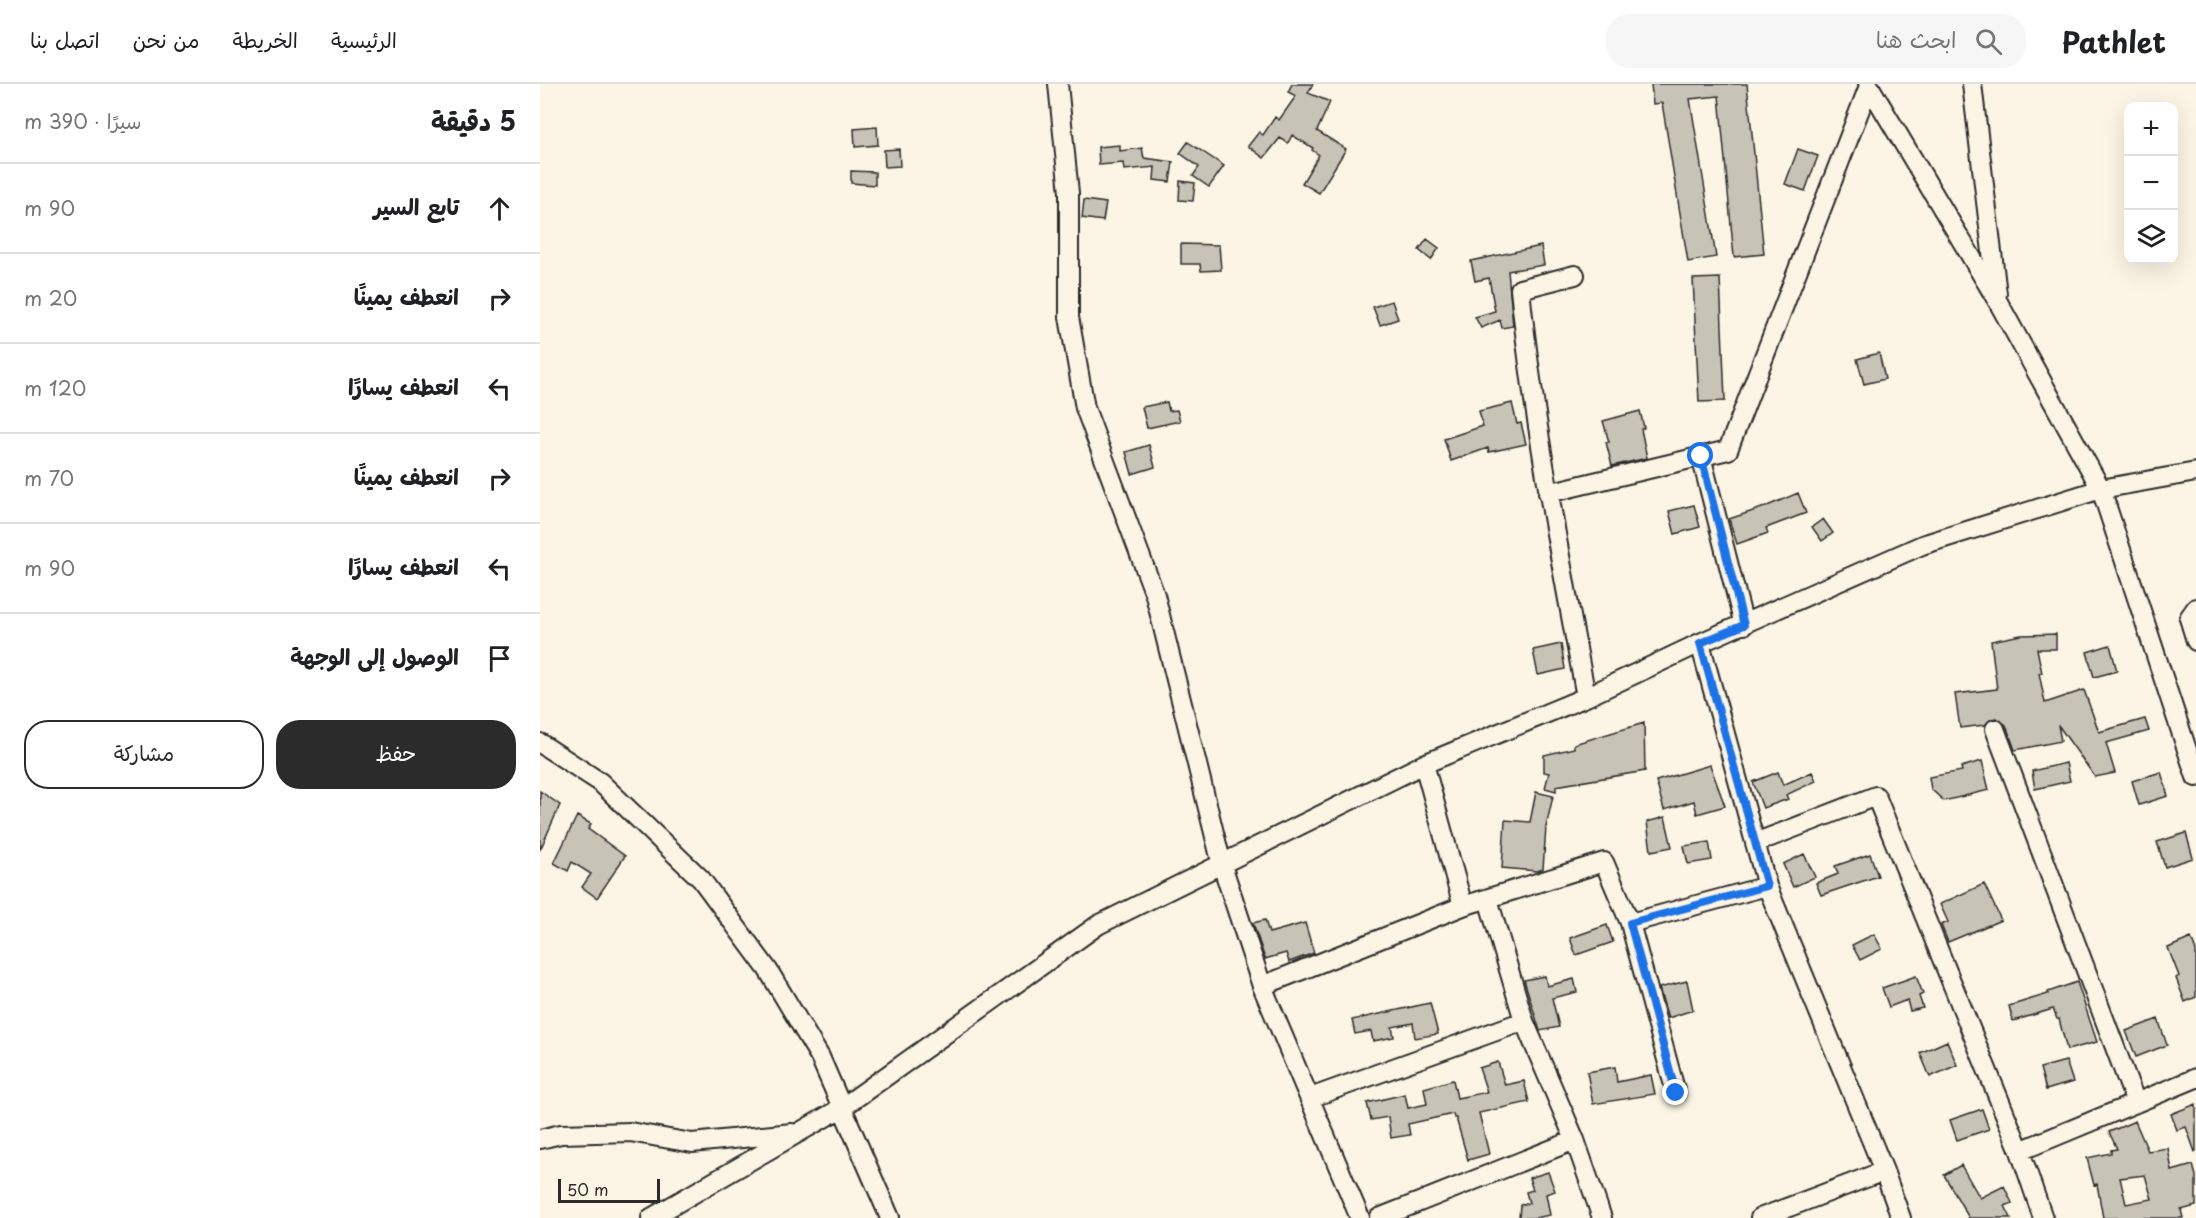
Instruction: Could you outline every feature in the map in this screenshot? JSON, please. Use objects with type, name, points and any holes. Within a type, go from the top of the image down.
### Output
[{"type":"street","points":[[1058,84],[1070,193],[1070,316],[1085,408],[1155,595],[1222,865],[1262,986],[1360,1218]]},
{"type":"street","points":[[1972,84],[1997,300]]},
{"type":"street","points":[[1868,85],[1997,300],[2101,489],[2196,777]]},
{"type":"street","points":[[1548,493],[1728,450],[1868,85]]},
{"type":"street","points":[[1575,275],[1520,289],[1548,493],[1586,697]]},
{"type":"street","points":[[1701,456],[1744,625]]},
{"type":"street","points":[[651,1218],[843,1107],[1098,925],[1424,765],[1586,697],[1700,643],[1922,545],[2101,489],[2196,472]]},
{"type":"street","points":[[2196,608],[2189,618],[2196,641]]},
{"type":"street","points":[[1700,643],[1767,886],[1884,1171],[1901,1218]]},
{"type":"street","points":[[1995,729],[2136,1103]]},
{"type":"street","points":[[540,743],[600,782],[700,879],[768,970],[820,1057],[890,1218]]},
{"type":"street","points":[[1424,765],[1463,906]]},
{"type":"street","points":[[1755,843],[1876,796],[2020,1151],[2043,1218]]},
{"type":"street","points":[[1262,986],[1463,906],[1604,862],[1630,923],[1676,1093]]},
{"type":"street","points":[[1630,923],[1767,886]]},
{"type":"street","points":[[1488,899],[1524,1021],[1575,1140],[1602,1218]]},
{"type":"street","points":[[1310,1098],[1524,1021]]},
{"type":"street","points":[[2020,1151],[2196,1078]]},
{"type":"street","points":[[540,1138],[561,1134],[630,1132],[693,1143],[797,1132]]},
{"type":"street","points":[[1379,1218],[1575,1140]]},
{"type":"street","points":[[1760,1218],[1884,1171]]},
{"type":"building","points":[[1292,84],[1313,84],[1308,93],[1330,102],[1317,131],[1346,149],[1319,193],[1302,183],[1319,155],[1312,150],[1313,148],[1292,135],[1288,143],[1280,138],[1264,158],[1248,146],[1259,132],[1263,135],[1275,117],[1279,120],[1296,96],[1288,92]]},
{"type":"building","points":[[1651,84],[1747,84],[1764,254],[1734,257],[1719,96],[1690,99],[1716,257],[1688,262],[1662,103],[1653,104]]},
{"type":"building","points":[[877,127],[878,145],[855,147],[854,129]]},
{"type":"building","points":[[1188,142],[1224,166],[1209,187],[1193,176],[1199,167],[1180,153]]},
{"type":"building","points":[[1120,145],[1120,151],[1142,148],[1144,158],[1173,162],[1170,182],[1154,180],[1155,167],[1124,170],[1123,163],[1099,165],[1098,147]]},
{"type":"building","points":[[899,149],[900,166],[885,167],[884,150]]},
{"type":"building","points":[[1798,149],[1818,156],[1805,191],[1785,184]]},
{"type":"building","points":[[851,171],[875,172],[875,185],[851,183]]},
{"type":"building","points":[[1180,181],[1195,183],[1193,201],[1179,200]]},
{"type":"building","points":[[1084,200],[1106,203],[1103,221],[1082,218]]},
{"type":"building","points":[[1427,239],[1439,248],[1431,260],[1419,250]]},
{"type":"building","points":[[1181,244],[1219,245],[1221,270],[1201,271],[1200,264],[1181,264]]},
{"type":"building","points":[[1541,246],[1544,265],[1508,271],[1513,326],[1502,328],[1500,320],[1481,328],[1475,317],[1495,311],[1489,278],[1475,281],[1471,261]]},
{"type":"building","points":[[1720,278],[1725,401],[1699,402],[1693,279]]},
{"type":"building","points":[[1392,301],[1398,319],[1380,325],[1373,307]]},
{"type":"building","points":[[1879,353],[1885,379],[1864,384],[1857,359]]},
{"type":"building","points":[[1167,402],[1169,411],[1177,410],[1180,421],[1147,428],[1142,407]]},
{"type":"building","points":[[1512,403],[1517,424],[1521,423],[1526,444],[1489,452],[1488,448],[1451,461],[1444,439],[1483,426],[1479,411]]},
{"type":"building","points":[[1640,411],[1647,458],[1612,466],[1603,421]]},
{"type":"building","points":[[1149,445],[1155,467],[1132,474],[1126,452]]},
{"type":"building","points":[[1798,493],[1806,513],[1766,528],[1768,533],[1737,544],[1729,519]]},
{"type":"building","points":[[1694,505],[1700,527],[1675,534],[1669,511]]},
{"type":"building","points":[[1823,519],[1833,533],[1822,541],[1812,527]]},
{"type":"building","points":[[2056,634],[2056,649],[2037,649],[2045,703],[2084,690],[2099,732],[2145,719],[2149,731],[2106,743],[2115,773],[2095,777],[2058,725],[2061,741],[2015,750],[2006,725],[1997,718],[1991,719],[1985,725],[1960,728],[1955,694],[1997,689],[1991,641],[2021,635]]},
{"type":"building","points":[[1561,644],[1565,669],[1538,675],[1533,650]]},
{"type":"building","points":[[2110,645],[2117,671],[2094,677],[2087,652]]},
{"type":"building","points":[[1644,723],[1645,771],[1556,786],[1556,791],[1545,788],[1549,773],[1544,772],[1544,755],[1574,748],[1574,744]]},
{"type":"building","points":[[1982,761],[1989,790],[1944,801],[1931,789],[1929,777],[1962,771],[1961,767]]},
{"type":"building","points":[[2066,763],[2070,781],[2035,789],[2032,771]]},
{"type":"building","points":[[1710,765],[1725,806],[1697,814],[1694,801],[1664,810],[1656,781]]},
{"type":"building","points":[[1778,772],[1783,785],[1812,772],[1816,781],[1786,795],[1788,799],[1763,808],[1753,782]]},
{"type":"building","points":[[2161,772],[2168,796],[2139,805],[2132,781]]},
{"type":"building","points":[[540,791],[560,805],[540,850]]},
{"type":"building","points":[[1536,792],[1553,796],[1546,827],[1543,869],[1537,871],[1502,868],[1505,820],[1530,822]]},
{"type":"building","points":[[577,816],[591,824],[588,829],[625,856],[597,898],[582,887],[591,874],[572,862],[568,871],[554,863]]},
{"type":"building","points":[[1665,817],[1672,847],[1651,851],[1647,822]]},
{"type":"building","points":[[2186,833],[2193,858],[2165,867],[2157,842]]},
{"type":"building","points":[[1709,842],[1712,860],[1688,864],[1684,846]]},
{"type":"building","points":[[1804,854],[1815,877],[1793,887],[1783,864]]},
{"type":"building","points":[[1870,854],[1878,876],[1821,895],[1816,883],[1838,874],[1835,866]]},
{"type":"building","points":[[1984,884],[2001,920],[1948,942],[1941,925],[1948,922],[1940,904]]},
{"type":"building","points":[[1265,920],[1269,933],[1305,923],[1314,953],[1289,962],[1286,953],[1265,959],[1253,923]]},
{"type":"building","points":[[1607,925],[1613,942],[1576,955],[1570,938]]},
{"type":"building","points":[[1874,934],[1882,949],[1860,960],[1852,945]]},
{"type":"building","points":[[2191,938],[2196,951],[2196,997],[2185,1002],[2176,978],[2179,976],[2168,948]]},
{"type":"building","points":[[1545,976],[1547,986],[1574,979],[1577,992],[1552,998],[1559,1027],[1540,1031],[1524,980]]},
{"type":"building","points":[[1916,976],[1923,994],[1919,996],[1923,1008],[1910,1011],[1907,1000],[1889,1007],[1882,988]]},
{"type":"building","points":[[1687,981],[1693,1010],[1668,1018],[1659,988]]},
{"type":"building","points":[[2077,982],[2097,1042],[2067,1050],[2059,1019],[2053,1009],[2013,1021],[2009,1006]]},
{"type":"building","points":[[1430,1003],[1438,1034],[1415,1038],[1413,1023],[1392,1027],[1394,1037],[1373,1041],[1371,1031],[1355,1034],[1352,1020]]},
{"type":"building","points":[[2158,1019],[2167,1045],[2136,1057],[2126,1031]]},
{"type":"building","points":[[1947,1041],[1957,1065],[1930,1077],[1920,1053]]},
{"type":"building","points":[[2066,1061],[2073,1082],[2046,1090],[2040,1068]]},
{"type":"building","points":[[1498,1062],[1505,1085],[1524,1081],[1529,1102],[1479,1113],[1489,1154],[1468,1160],[1453,1114],[1408,1124],[1410,1135],[1391,1138],[1388,1117],[1371,1120],[1367,1103],[1405,1094],[1408,1108],[1427,1104],[1424,1088],[1453,1080],[1457,1098],[1487,1092],[1479,1068]]},
{"type":"building","points":[[1615,1067],[1617,1082],[1651,1075],[1655,1094],[1593,1104],[1587,1072]]},
{"type":"building","points":[[2196,1104],[2195,1152],[2186,1127],[2177,1130],[2171,1114]]},
{"type":"building","points":[[1982,1109],[1989,1129],[1957,1140],[1950,1120]]},
{"type":"building","points":[[2135,1121],[2148,1151],[2168,1148],[2172,1171],[2193,1165],[2196,1176],[2196,1206],[2181,1210],[2183,1218],[2103,1218],[2097,1184],[2094,1185],[2087,1158],[2111,1153],[2111,1150],[2117,1149],[2109,1132]],"holes":[[[2145,1175],[2152,1199],[2126,1204],[2120,1178]]]},
{"type":"building","points":[[1961,1165],[1980,1198],[2004,1186],[2012,1203],[2005,1206],[2011,1218],[1969,1218],[1944,1175]]},
{"type":"building","points":[[1548,1172],[1555,1191],[1546,1194],[1550,1215],[1519,1218],[1520,1205],[1529,1203],[1526,1192],[1533,1190],[1529,1178]]},
{"type":"route","points":[[1676,1093],[1630,923],[1767,886],[1700,643],[1744,625],[1701,456]]}]
